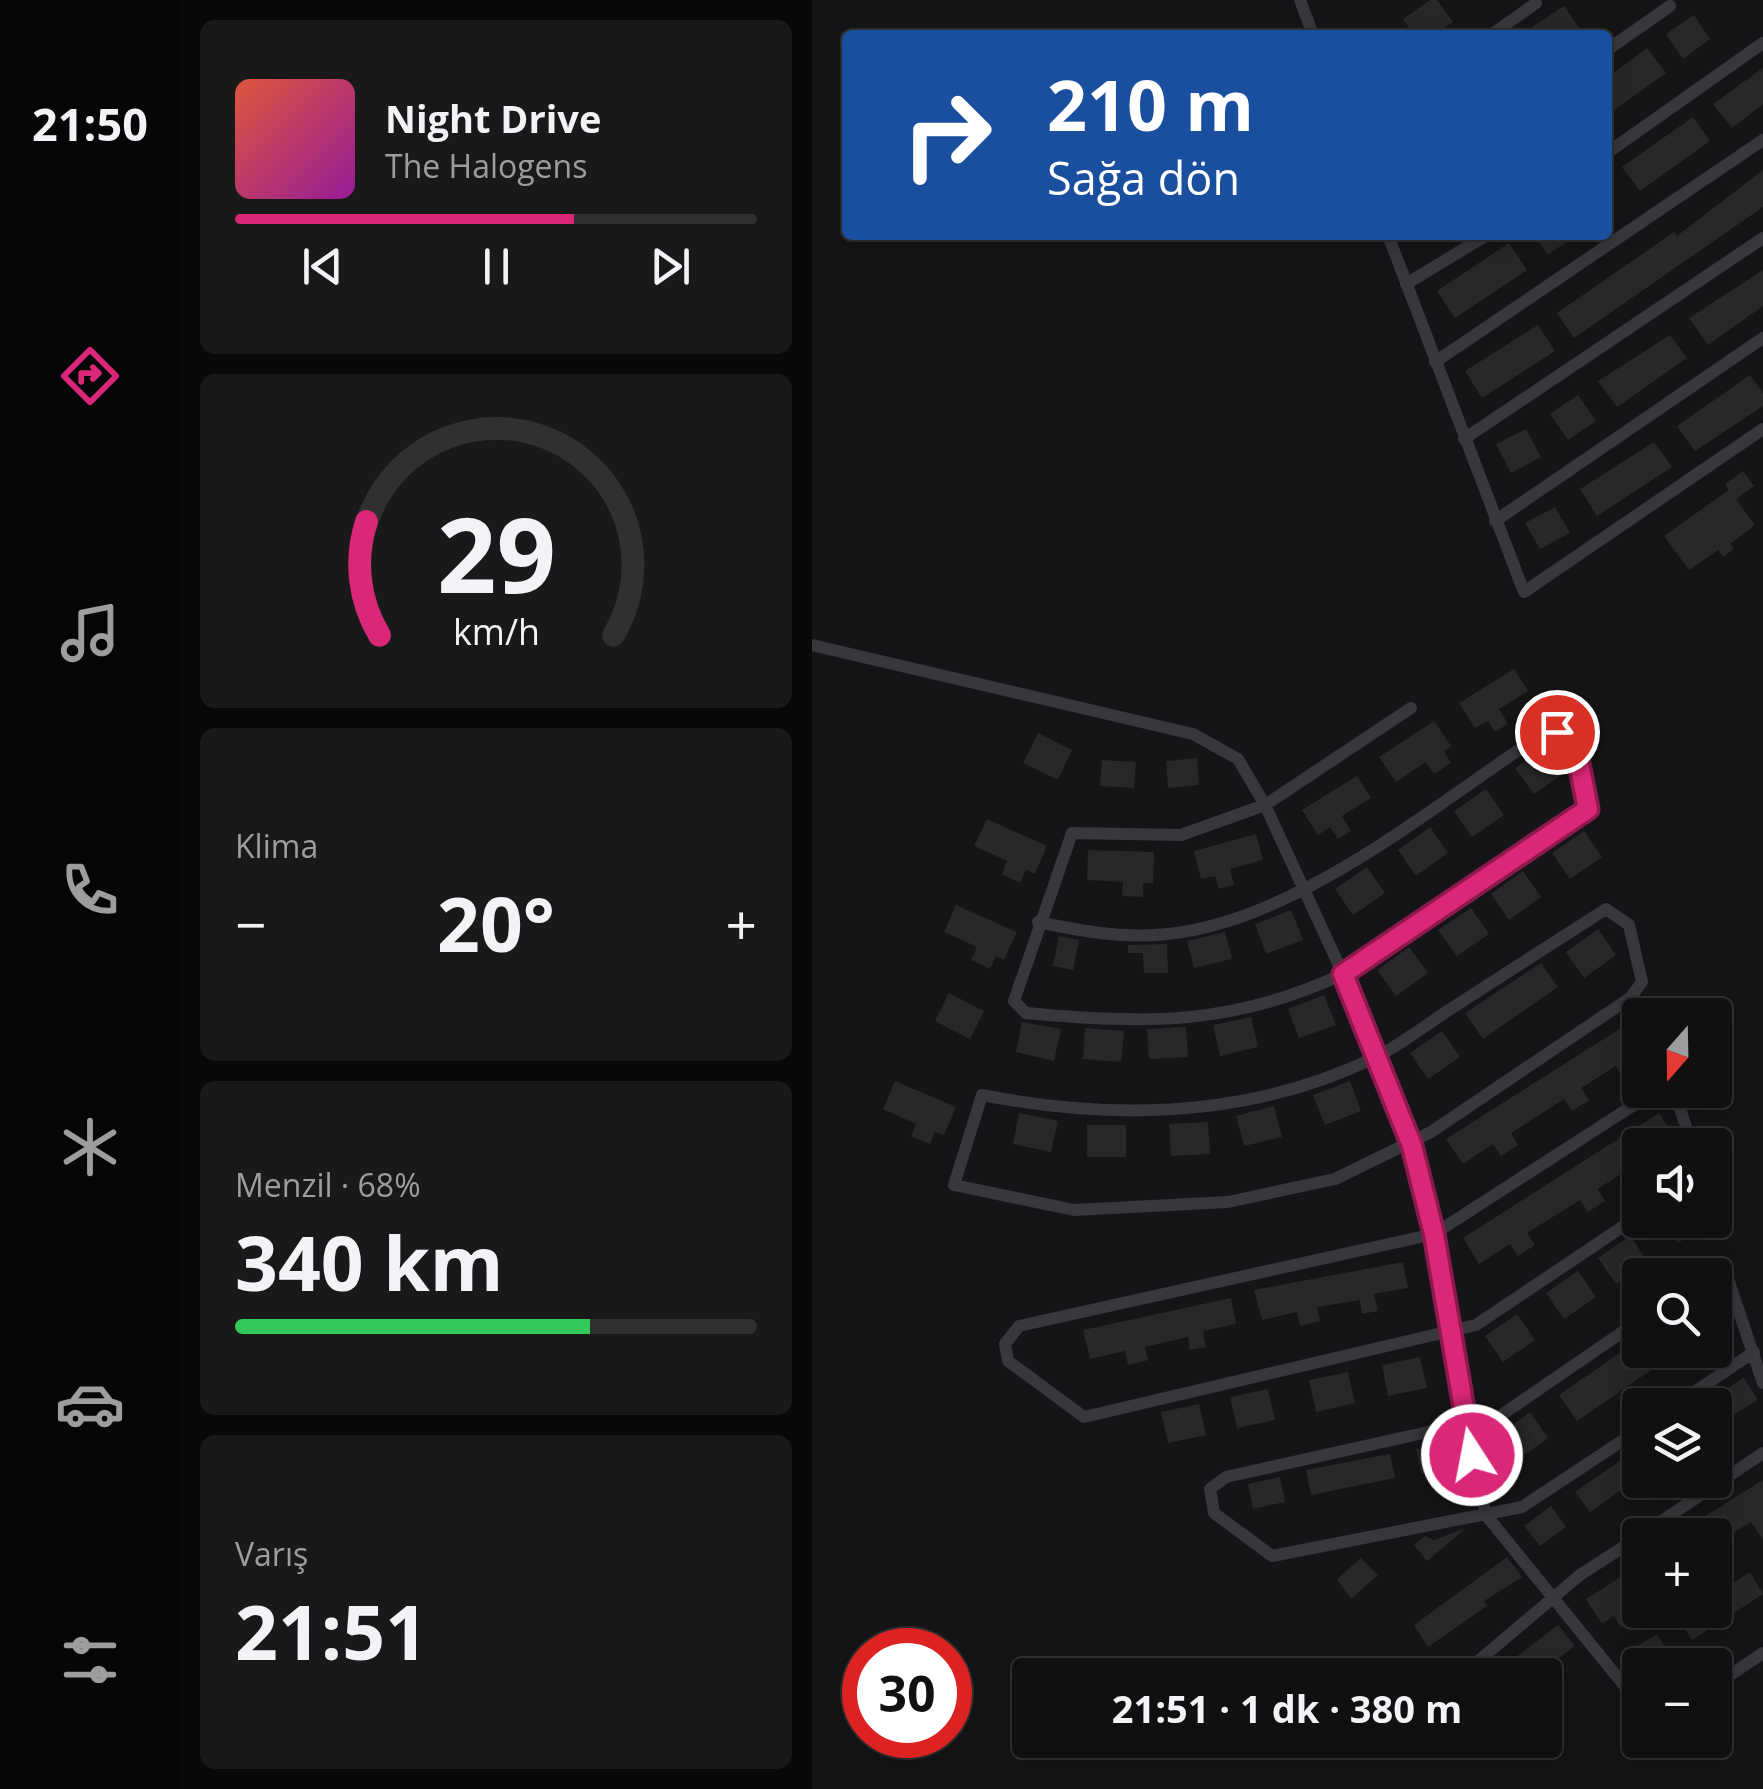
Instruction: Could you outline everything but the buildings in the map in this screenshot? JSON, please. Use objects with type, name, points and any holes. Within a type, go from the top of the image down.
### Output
[{"type":"street","points":[[1300,0],[1311,30]]},
{"type":"street","points":[[1498,30],[1536,3]]},
{"type":"street","points":[[1612,47],[1670,6]]},
{"type":"street","points":[[1612,149],[1762,43]]},
{"type":"street","points":[[1436,362],[1762,140]]},
{"type":"street","points":[[1464,439],[1762,238]]},
{"type":"street","points":[[1390,240],[1524,592],[1762,429]]},
{"type":"street","points":[[1406,284],[1478,240]]},
{"type":"street","points":[[1494,520],[1762,338]]},
{"type":"street","points":[[812,644],[1193,734],[1238,759],[1265,804],[1306,891],[1378,1056],[1410,1142],[1434,1234],[1464,1425],[1486,1515],[1552,1602],[1622,1684]]},
{"type":"street","points":[[1038,922],[1102,935],[1168,934],[1228,922],[1306,891],[1538,737],[1557,732],[1576,748],[1588,809],[1343,974],[1304,992],[1200,1018],[1132,1023],[1026,1014],[1014,1001],[1038,922],[1072,833],[1181,835],[1265,804],[1411,708]]},
{"type":"street","points":[[1606,909],[1629,924],[1642,982],[1630,998],[1410,1142],[1336,1178],[1228,1202],[1074,1210],[954,1186],[982,1095],[1060,1110],[1146,1112],[1243,1102],[1316,1082],[1378,1056],[1606,909]]},
{"type":"street","points":[[1622,1227],[1476,1325],[1084,1416],[1008,1361],[1005,1344],[1019,1326],[1434,1234],[1654,1092],[1676,1096],[1686,1128]]},
{"type":"street","points":[[1732,1290],[1762,1383]]},
{"type":"street","points":[[1622,1332],[1500,1416],[1226,1477],[1210,1489],[1214,1513],[1272,1556],[1522,1507],[1622,1440]]},
{"type":"street","points":[[1700,1388],[1754,1352]]},
{"type":"street","points":[[1665,1518],[1762,1453]]},
{"type":"street","points":[[1483,1658],[1580,1575],[1622,1547]]},
{"type":"street","points":[[1732,1674],[1762,1654]]},
{"type":"route","points":[[1472,1455],[1434,1234],[1412,1146],[1343,974],[1588,809],[1588,793],[1576,748],[1557,732]]}]
